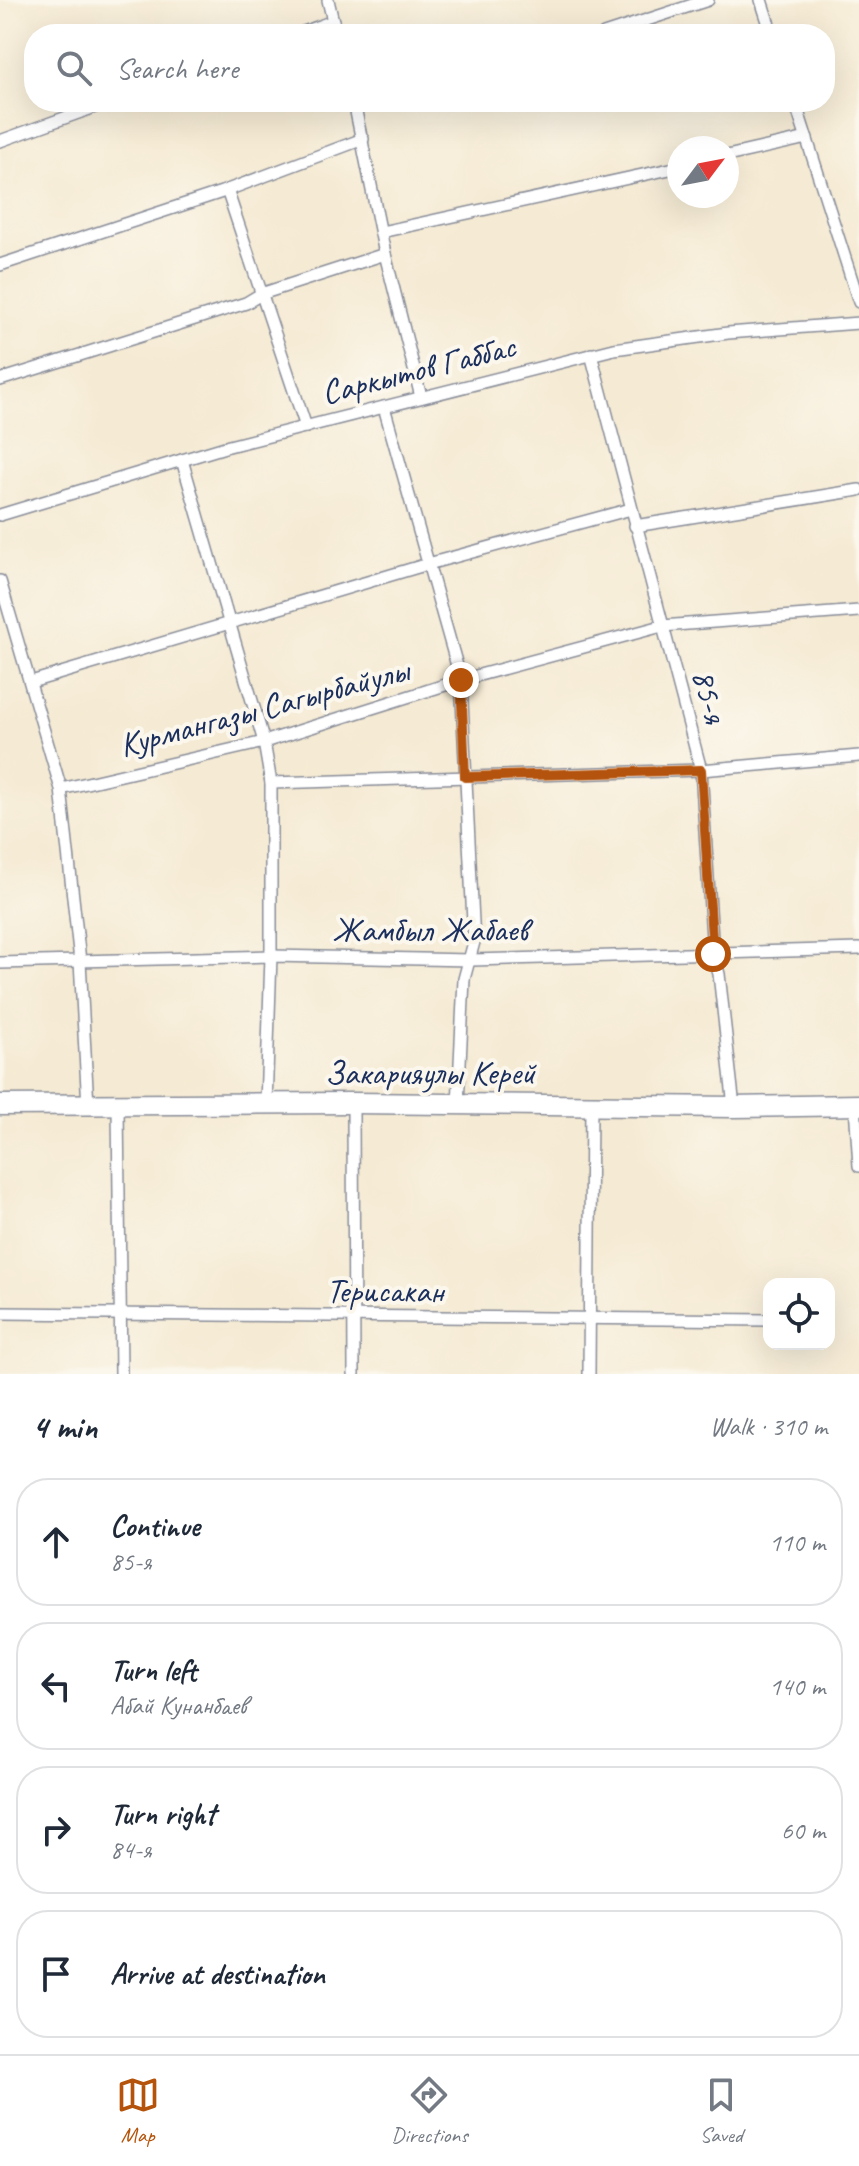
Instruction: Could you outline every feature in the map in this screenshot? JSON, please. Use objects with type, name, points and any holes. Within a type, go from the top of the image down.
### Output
[{"type":"highway","name":"Закарияулы Керей","points":[[0,1105],[857,1105]]},
{"type":"street","points":[[328,0],[334,24]]},
{"type":"street","points":[[635,24],[708,0]]},
{"type":"street","points":[[761,0],[769,24]]},
{"type":"street","points":[[325,24],[333,21]]},
{"type":"street","points":[[0,141],[81,112]]},
{"type":"street","points":[[356,112],[385,254],[421,397]]},
{"type":"street","points":[[798,112],[859,302]]},
{"type":"street","points":[[739,153],[807,138]]},
{"type":"street","points":[[0,265],[227,190],[363,139]]},
{"type":"street","points":[[381,232],[667,170]]},
{"type":"street","points":[[227,190],[306,427]]},
{"type":"street","points":[[0,380],[246,303],[261,294],[385,254]]},
{"type":"street","name":"Саркытов Габбас","points":[[0,515],[182,460],[591,354],[669,340],[859,323]]},
{"type":"street","name":"85-я","points":[[591,354],[701,770],[713,954],[719,974],[734,1107]]},
{"type":"street","points":[[384,407],[461,680],[474,942],[464,979],[458,1105]]},
{"type":"street","points":[[182,460],[264,742],[271,783],[271,956],[266,1105]]},
{"type":"street","points":[[635,526],[859,490]]},
{"type":"street","points":[[31,682],[428,564],[631,509]]},
{"type":"street","points":[[0,581],[61,789],[80,961],[88,1106]]},
{"type":"street","name":"Курмангазы Сагырбайулы","points":[[61,789],[264,742],[461,680],[662,626],[859,611]]},
{"type":"street","points":[[271,783],[701,770],[859,756]]},
{"type":"street","name":"Жамбыл Жабаев","points":[[0,963],[271,956],[471,960],[859,949]]},
{"type":"street","points":[[353,1103],[354,1374]]},
{"type":"street","points":[[589,1374],[591,1104]]},
{"type":"street","points":[[857,1105],[859,1166]]},
{"type":"street","points":[[118,1106],[121,1374]]},
{"type":"street","name":"Терисакан","points":[[0,1313],[763,1320]]},
{"type":"route","points":[[461,680],[465,777],[701,770],[713,954]]}]
